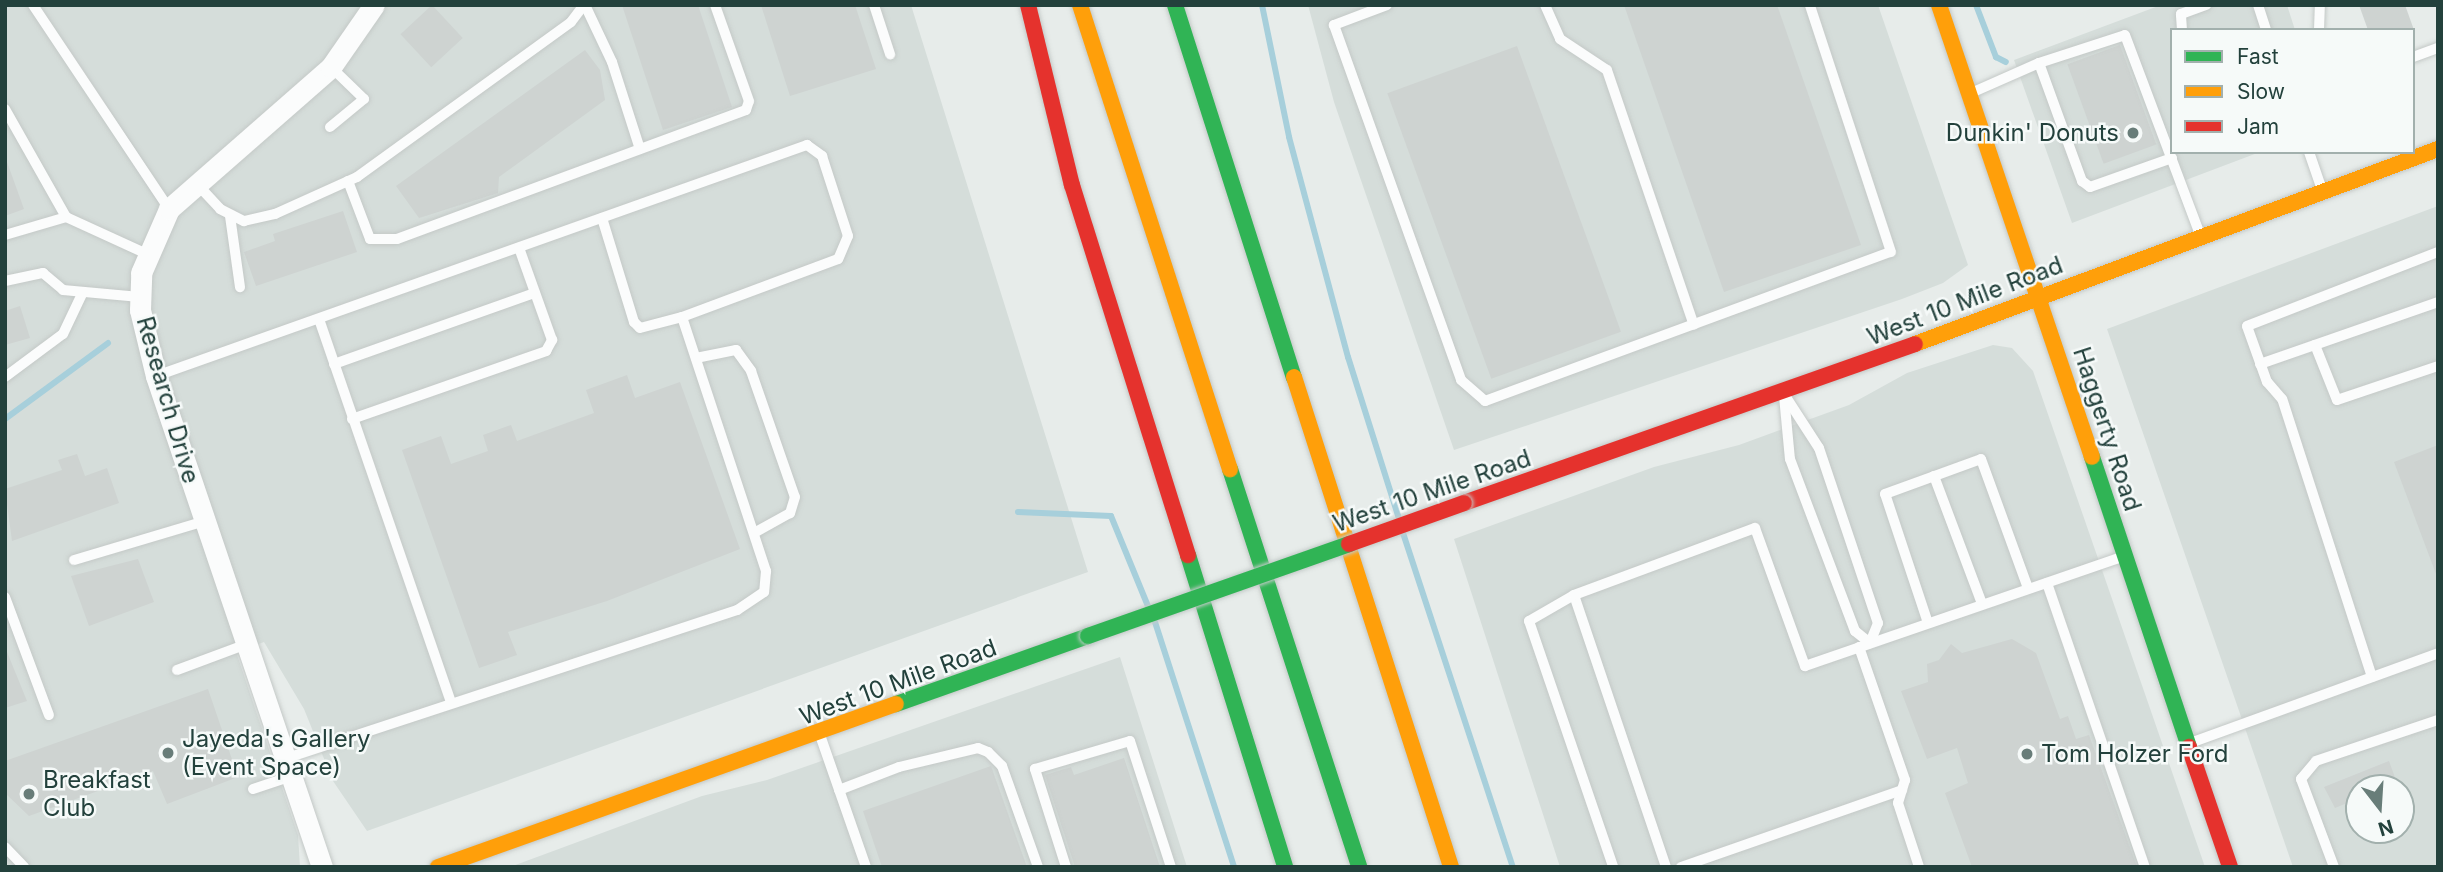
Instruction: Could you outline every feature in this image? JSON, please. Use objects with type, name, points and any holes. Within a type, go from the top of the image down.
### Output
[{"type":"main road","points":[[1028,5],[1072,185],[1285,867]]},
{"type":"main road","points":[[1080,5],[1359,867]]},
{"type":"main road","points":[[1175,5],[1451,867]]},
{"type":"main road","name":"Haggerty Road","points":[[1939,5],[2230,867]]},
{"type":"main road","name":"West 10 Mile Road","points":[[438,867],[820,735],[1088,636],[1783,393],[2323,192],[2374,167],[2438,149]]},
{"type":"street","name":"Research Drive","points":[[323,867],[156,376],[140,298],[147,254],[169,209],[331,67],[374,5]]},
{"type":"lane","points":[[33,5],[169,209]]},
{"type":"lane","points":[[197,184],[230,216],[244,221],[275,214],[348,181],[571,22],[585,5],[612,62],[640,149]]},
{"type":"lane","points":[[348,181],[370,239],[397,239],[746,110],[749,101],[715,5]]},
{"type":"lane","points":[[874,5],[891,54]]},
{"type":"lane","points":[[1387,5],[1334,25],[1461,380],[1485,401],[1891,252],[1810,5]]},
{"type":"lane","points":[[1545,5],[1560,39],[1607,70],[1695,325]]},
{"type":"lane","points":[[2182,28],[2181,14],[2206,5]]},
{"type":"lane","points":[[2258,5],[2265,28]]},
{"type":"lane","points":[[2319,5],[2319,28]]},
{"type":"lane","points":[[1969,94],[2039,63],[2125,35],[2170,153]]},
{"type":"lane","points":[[2415,56],[2438,48]]},
{"type":"lane","points":[[2039,63],[2082,181],[2090,187],[2172,158]]},
{"type":"lane","points":[[330,127],[364,99],[331,67]]},
{"type":"lane","points":[[5,109],[66,218],[147,254]]},
{"type":"lane","points":[[156,376],[807,145],[817,148],[848,236],[846,249],[838,259],[682,317],[640,328],[634,322],[603,218]]},
{"type":"lane","points":[[2170,154],[2201,237]]},
{"type":"lane","points":[[2310,154],[2323,192]]},
{"type":"lane","points":[[230,216],[240,287]]},
{"type":"lane","points":[[5,235],[66,218]]},
{"type":"lane","points":[[352,419],[546,351],[552,340],[519,247]]},
{"type":"lane","points":[[2372,677],[2281,399],[2260,364],[2246,326],[2438,252]]},
{"type":"lane","points":[[5,281],[43,273],[63,290],[140,298]]},
{"type":"lane","points":[[334,365],[535,293]]},
{"type":"lane","points":[[5,377],[63,334],[82,294]]},
{"type":"lane","points":[[2260,364],[2438,302]]},
{"type":"lane","points":[[253,789],[289,767],[451,702],[737,610],[764,592],[766,571],[682,317]]},
{"type":"lane","points":[[319,319],[451,702]]},
{"type":"lane","points":[[2315,345],[2336,400],[2438,366]]},
{"type":"lane","points":[[696,358],[736,350],[751,371],[794,497],[790,513],[754,533]]},
{"type":"lane","points":[[1783,393],[1819,448],[1878,623],[1865,645]]},
{"type":"lane","points":[[1783,393],[1790,458],[1855,631],[1865,645],[1905,780],[1898,803],[1919,867]]},
{"type":"lane","points":[[1928,623],[1885,494],[1981,459],[2028,588]]},
{"type":"lane","points":[[1934,476],[1982,604]]},
{"type":"lane","points":[[74,561],[205,521]]},
{"type":"lane","points":[[1613,867],[1529,621],[1574,595],[1755,528],[1805,666],[2125,556]]},
{"type":"lane","points":[[2047,583],[2145,867]]},
{"type":"lane","points":[[1574,595],[1666,867]]},
{"type":"lane","points":[[5,597],[49,715]]},
{"type":"lane","points":[[177,670],[247,645]]},
{"type":"lane","points":[[2188,744],[2438,653]]},
{"type":"lane","points":[[2334,867],[2301,779],[2316,761],[2438,720]]},
{"type":"lane","points":[[820,735],[866,867]]},
{"type":"lane","points":[[1066,867],[1035,769],[1130,741],[1171,867]]},
{"type":"lane","points":[[839,790],[899,767],[978,748],[1002,765],[1038,867]]},
{"type":"lane","points":[[1681,867],[1902,790]]},
{"type":"lane","points":[[5,847],[24,867]]},
{"type":"shaded area","points":[[5,5],[911,5],[1088,572],[367,831],[333,781],[304,709],[264,642],[236,652],[298,835],[300,867],[5,867]]},
{"type":"shaded area","points":[[1308,5],[1878,5],[1968,265],[1943,283],[1902,299],[1454,450],[1334,102]]},
{"type":"shaded area","points":[[2161,5],[2287,5],[2294,28],[2170,28],[2170,154],[2255,154],[2072,223],[2014,60]]},
{"type":"shaded area","points":[[2438,206],[2438,867],[2293,867],[2107,329]]},
{"type":"shaded area","points":[[1993,345],[2012,348],[2033,371],[2205,867],[1560,867],[1454,539],[1654,467],[1739,445],[1849,405],[1907,373]]},
{"type":"shaded area","points":[[1120,657],[1187,867],[510,867],[702,796],[767,780]]},
{"type":"building","points":[[432,5],[463,38],[431,67],[401,34]]},
{"type":"building","points":[[622,5],[698,5],[732,107],[663,130]]},
{"type":"building","points":[[761,5],[855,5],[876,69],[790,96]]},
{"type":"building","points":[[1624,5],[1777,5],[1861,245],[1724,292]]},
{"type":"building","points":[[2359,5],[2405,5],[2413,28],[2367,28]]},
{"type":"building","points":[[2120,45],[2156,145],[2104,164],[2067,64]]},
{"type":"building","points":[[1517,46],[1621,332],[1491,379],[1387,93]]},
{"type":"building","points":[[585,50],[600,70],[605,100],[499,177],[498,193],[419,218],[396,186]]},
{"type":"building","points":[[7,162],[24,209],[5,216],[5,163]]},
{"type":"building","points":[[343,211],[357,252],[256,286],[244,252],[275,241],[273,234]]},
{"type":"building","points":[[20,306],[30,338],[5,345],[5,311]]},
{"type":"building","points":[[627,375],[635,398],[680,382],[740,549],[607,601],[508,632],[517,655],[479,668],[402,450],[441,436],[451,464],[488,451],[483,435],[511,425],[517,441],[594,413],[586,390]]},
{"type":"building","points":[[2438,445],[2438,573],[2436,574],[2394,462]]},
{"type":"building","points":[[77,454],[85,476],[107,468],[119,503],[12,541],[5,489],[62,470],[58,460]]},
{"type":"building","points":[[138,559],[154,602],[89,626],[71,576]]},
{"type":"building","name":"Tom Holzer Ford","points":[[2012,639],[2036,653],[2060,719],[2068,716],[2076,739],[2089,735],[2137,867],[1972,867],[1945,793],[1968,783],[1957,748],[1927,759],[1901,691],[1928,682],[1927,664],[1939,660],[1951,644],[1962,653]]},
{"type":"building","points":[[5,647],[27,701],[5,708]]},
{"type":"building","points":[[208,689],[238,777],[167,804],[153,771],[29,816],[5,793],[5,761]]},
{"type":"building","points":[[1124,758],[1160,867],[1075,867],[1045,775],[1071,767],[1074,775]]},
{"type":"building","points":[[2389,761],[2394,774],[2356,774]]},
{"type":"building","points":[[991,766],[1027,867],[882,867],[863,811]]},
{"type":"building","points":[[2345,779],[2345,804],[2335,808],[2324,787]]},
{"type":"waterway","points":[[1262,5],[1289,137],[1348,357],[1398,516]]},
{"type":"waterway","points":[[1976,5],[1996,57],[2006,62]]},
{"type":"waterway","points":[[5,419],[108,343]]},
{"type":"waterway","points":[[1018,512],[1111,516],[1148,606]]},
{"type":"waterway","points":[[1403,533],[1513,867]]},
{"type":"waterway","points":[[1155,622],[1234,867]]},
{"type":"traffic: fast","points":[[1175,5],[1294,377]]},
{"type":"traffic: fast","points":[[2092,457],[2189,747]]},
{"type":"traffic: fast","points":[[1230,469],[1359,867]]},
{"type":"traffic: fast","points":[[1088,636],[1349,544]]},
{"type":"traffic: fast","points":[[1188,555],[1285,867]]},
{"type":"traffic: fast","points":[[896,704],[1088,636]]},
{"type":"traffic: slow","points":[[1080,5],[1230,469]]},
{"type":"traffic: slow","points":[[1939,5],[2092,457]]},
{"type":"traffic: slow","points":[[1915,344],[2438,149]]},
{"type":"traffic: slow","points":[[1294,377],[1451,867]]},
{"type":"traffic: slow","points":[[438,867],[896,704]]},
{"type":"traffic: jam","points":[[1028,5],[1072,185],[1188,555]]},
{"type":"traffic: jam","points":[[1464,503],[1915,344]]},
{"type":"traffic: jam","points":[[1349,544],[1464,503]]},
{"type":"traffic: jam","points":[[2189,747],[2230,867]]},
{"type":"place","name":"Dunkin' Donuts","points":[[2133,133]]},
{"type":"place","name":"Jayeda's Gallery (Event Space)","points":[[168,753]]},
{"type":"place","name":"Tom Holzer Ford","points":[[2027,754]]},
{"type":"place","name":"Breakfast Club","points":[[29,794]]}]
